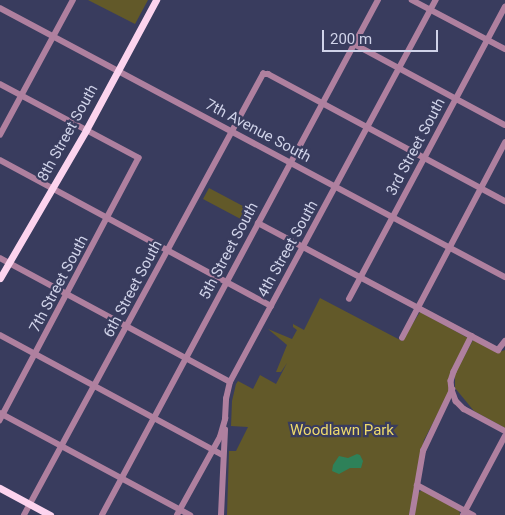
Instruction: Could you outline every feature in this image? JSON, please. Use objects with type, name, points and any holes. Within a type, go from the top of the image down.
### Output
[{"type":"main road","name":"8th Street South","points":[[0,278],[53,189],[156,0]]},
{"type":"main road","points":[[0,488],[50,515]]},
{"type":"street","points":[[0,135],[73,0]]},
{"type":"street","name":"5th Street South","points":[[102,515],[378,0]]},
{"type":"street","points":[[412,0],[505,49]]},
{"type":"street","name":"4th Street South","points":[[178,512],[220,436],[225,419],[226,399],[230,382],[436,0]]},
{"type":"street","name":"3rd Street South","points":[[349,299],[505,7]]},
{"type":"street","name":"7th Avenue South","points":[[0,8],[505,277]]},
{"type":"street","points":[[354,44],[505,125]]},
{"type":"street","name":"6th Street South","points":[[24,515],[263,74],[268,74],[322,103]]},
{"type":"street","points":[[0,84],[86,130]]},
{"type":"street","points":[[322,103],[505,201]]},
{"type":"street","name":"7th Street South","points":[[1,416],[36,355],[139,158],[86,130]]},
{"type":"street","points":[[402,338],[505,143]]},
{"type":"street","points":[[0,160],[271,306]]},
{"type":"street","points":[[258,222],[499,350],[505,341]]},
{"type":"street","points":[[0,258],[230,382]]},
{"type":"street","points":[[0,336],[223,456]]},
{"type":"street","points":[[472,336],[454,372],[451,381],[452,390],[456,401],[464,409],[505,431]]},
{"type":"street","points":[[412,515],[428,438],[452,390]]},
{"type":"street","points":[[1,416],[62,445],[122,477],[178,512],[190,515]]},
{"type":"street","points":[[221,515],[225,419]]},
{"type":"street","points":[[464,513],[505,436]]},
{"type":"street","points":[[417,485],[464,513],[473,515]]},
{"type":"green space","points":[[88,0],[148,0],[135,24]]},
{"type":"green space","points":[[209,188],[256,213],[250,224],[203,199]]},
{"type":"green space","name":"Woodlawn Park","points":[[320,298],[402,341],[420,312],[468,338],[450,373],[449,392],[424,440],[409,515],[227,515],[229,451],[236,451],[248,427],[231,426],[232,401],[236,384],[238,381],[253,389],[260,375],[276,384],[287,363],[281,372],[276,372],[287,345],[268,329],[292,339],[297,330],[293,327],[293,324],[304,330]]},
{"type":"green space","points":[[473,340],[499,352],[505,350],[505,428],[474,411],[455,388],[455,374]]},
{"type":"green space","points":[[422,490],[459,509],[460,515],[414,515],[418,493]]},
{"type":"shaded area","points":[[357,454],[360,455],[363,461],[361,468],[350,468],[339,474],[332,471],[333,465],[339,456],[348,458]]}]
